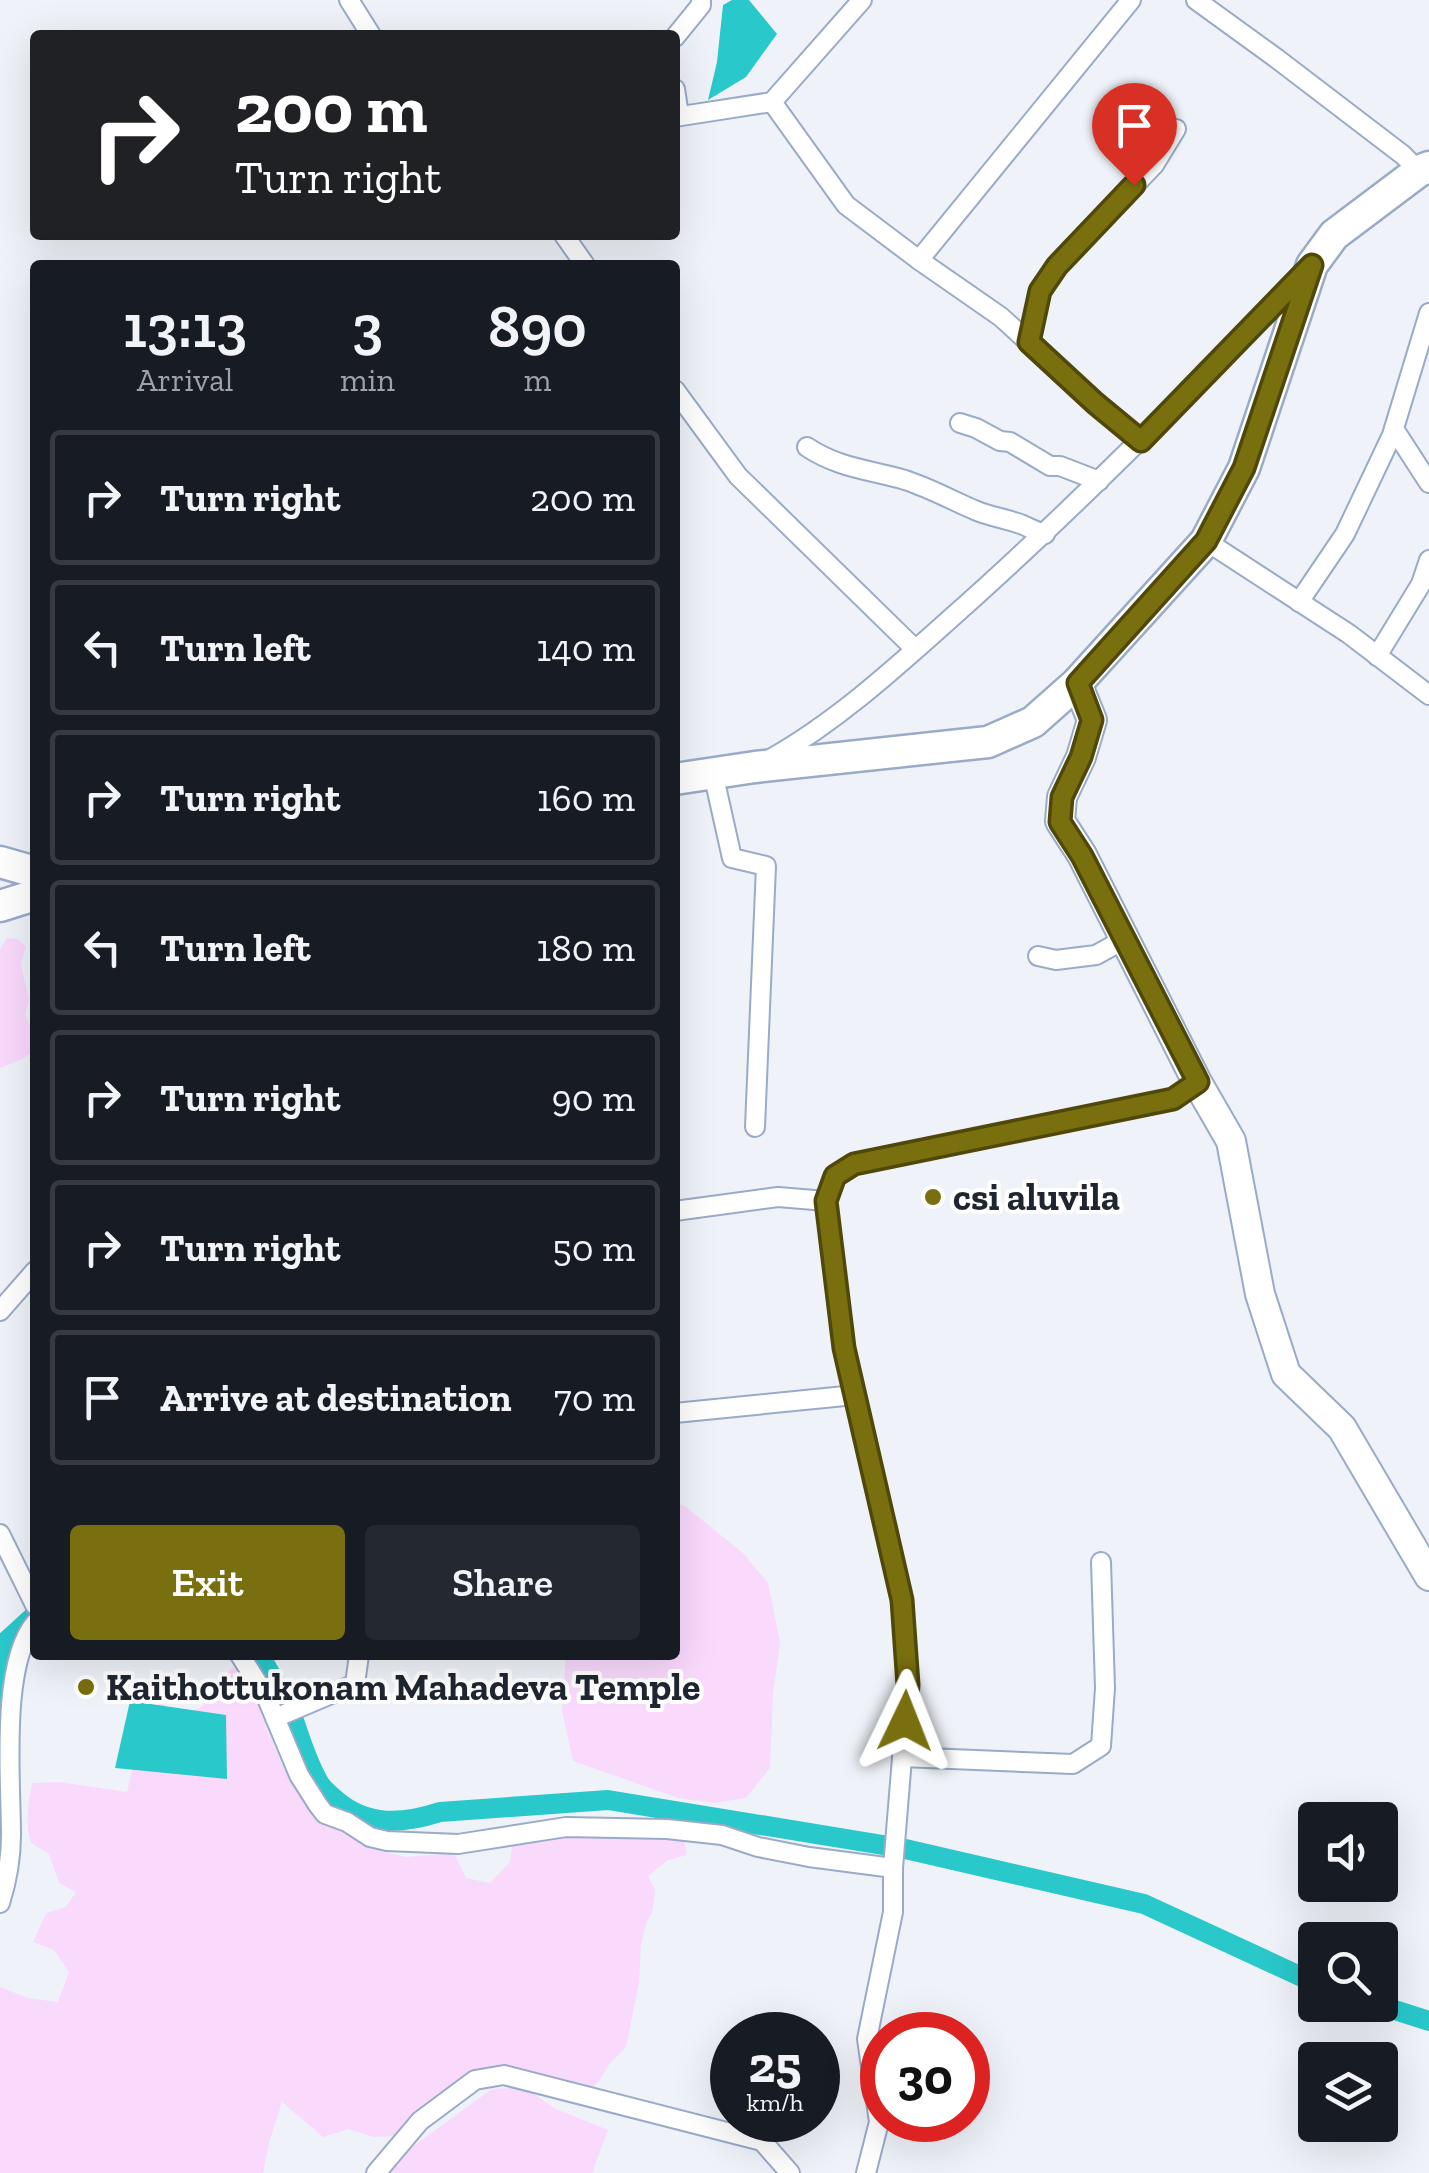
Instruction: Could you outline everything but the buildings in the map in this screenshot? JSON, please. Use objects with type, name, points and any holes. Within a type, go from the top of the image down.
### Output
[{"type":"main road","points":[[680,778],[988,742],[1034,722],[1078,683],[1206,541],[1244,468],[1312,265],[1334,235],[1426,164]]},
{"type":"main road","points":[[0,862],[30,871]]},
{"type":"main road","points":[[0,906],[30,897]]},
{"type":"street","points":[[349,0],[368,30]]},
{"type":"street","points":[[680,31],[701,0]]},
{"type":"street","points":[[680,116],[772,102],[862,0]]},
{"type":"street","points":[[920,260],[1132,0]]},
{"type":"street","points":[[1196,0],[1403,155],[1426,164]]},
{"type":"street","points":[[772,102],[846,205],[1000,316],[1141,441]]},
{"type":"street","points":[[1029,342],[1040,291],[1057,266],[1154,165],[1176,129]]},
{"type":"street","points":[[755,767],[807,738],[916,650],[1141,441],[1312,265]]},
{"type":"street","points":[[1299,602],[1346,534],[1394,428],[1429,314]]},
{"type":"street","points":[[680,397],[738,476],[916,650]]},
{"type":"street","points":[[960,423],[1010,442],[1050,466],[1099,481]]},
{"type":"street","points":[[1394,428],[1429,483]]},
{"type":"street","points":[[808,447],[858,470],[900,479],[1044,534]]},
{"type":"street","points":[[1206,541],[1429,695]]},
{"type":"street","points":[[1377,656],[1421,584],[1429,560]]},
{"type":"street","points":[[1078,683],[1092,720],[1081,757],[1062,797],[1060,822],[1082,856],[1231,1141],[1260,1294],[1286,1374],[1342,1428],[1429,1576]]},
{"type":"street","points":[[713,773],[732,858],[766,866],[755,1126]]},
{"type":"street","points":[[1038,956],[1056,960],[1096,956],[1125,938]]},
{"type":"street","points":[[866,2173],[879,2122],[867,2039],[893,1912],[908,1685],[902,1600],[844,1348],[826,1201],[835,1176],[854,1164],[1173,1099],[1198,1082]]},
{"type":"street","points":[[680,1210],[778,1197],[826,1201]]},
{"type":"street","points":[[0,1310],[30,1276]]},
{"type":"street","points":[[680,1413],[855,1395]]},
{"type":"street","points":[[0,1534],[30,1595]]},
{"type":"street","points":[[902,1758],[1073,1764],[1101,1746],[1102,1562]]},
{"type":"street","points":[[0,1903],[8,1875],[11,1837],[12,1684],[30,1628]]},
{"type":"street","points":[[243,1660],[266,1696],[300,1775],[325,1814],[370,1837],[458,1844],[566,1827],[666,1829],[722,1835],[758,1847],[893,1868]]},
{"type":"street","points":[[276,1718],[355,1684],[357,1660]]},
{"type":"street","points":[[376,2173],[420,2121],[475,2080],[504,2075],[762,2141],[790,2173]]},
{"type":"shaded area","points":[[7,938],[18,939],[26,947],[21,964],[29,1000],[25,1014],[30,1026],[30,1054],[0,1068],[0,949]]},
{"type":"shaded area","points":[[680,1504],[744,1554],[768,1583],[780,1642],[770,1768],[746,1798],[714,1803],[678,1798],[573,1761],[562,1711],[566,1660],[680,1660]]},
{"type":"shaded area","points":[[235,1667],[257,1692],[281,1763],[315,1819],[347,1830],[371,1849],[406,1857],[454,1853],[466,1878],[490,1883],[510,1862],[512,1846],[548,1836],[597,1838],[630,1834],[684,1841],[687,1855],[668,1860],[648,1876],[655,1890],[641,1944],[639,1982],[626,2047],[585,2096],[478,2075],[394,2136],[374,2137],[348,2129],[323,2137],[282,2102],[263,2173],[0,2173],[0,1987],[28,1998],[58,2002],[69,1972],[54,1950],[33,1942],[46,1913],[66,1907],[76,1892],[59,1883],[49,1854],[31,1843],[28,1813],[32,1783],[59,1782],[127,1792],[146,1710],[162,1703],[178,1716],[202,1707],[215,1680]]},
{"type":"shaded area","points":[[524,2087],[556,2109],[608,2130],[592,2173],[388,2173],[409,2149],[492,2089]]},
{"type":"water","points":[[732,0],[749,0],[777,34],[746,77],[708,100],[723,5]]},
{"type":"water","points":[[130,1701],[226,1715],[227,1779],[115,1768]]},
{"type":"waterway","points":[[0,1693],[3,1644],[30,1620]]},
{"type":"waterway","points":[[263,1660],[320,1784],[348,1809],[373,1819],[399,1821],[440,1812],[608,1800],[901,1848],[1144,1904],[1298,1975]]},
{"type":"waterway","points":[[1398,2011],[1429,2021]]},
{"type":"place","name":"csi aluvila","points":[[933,1197]]},
{"type":"place","name":"Kaithottukonam Mahadeva Temple","points":[[86,1687]]},
{"type":"route","points":[[905,1721],[908,1685],[902,1600],[844,1348],[826,1201],[835,1176],[854,1164],[1173,1099],[1198,1082],[1082,856],[1060,822],[1062,797],[1081,757],[1092,720],[1078,683],[1206,541],[1244,468],[1312,265],[1141,441],[1029,342],[1040,291],[1057,266],[1134,185]]}]
